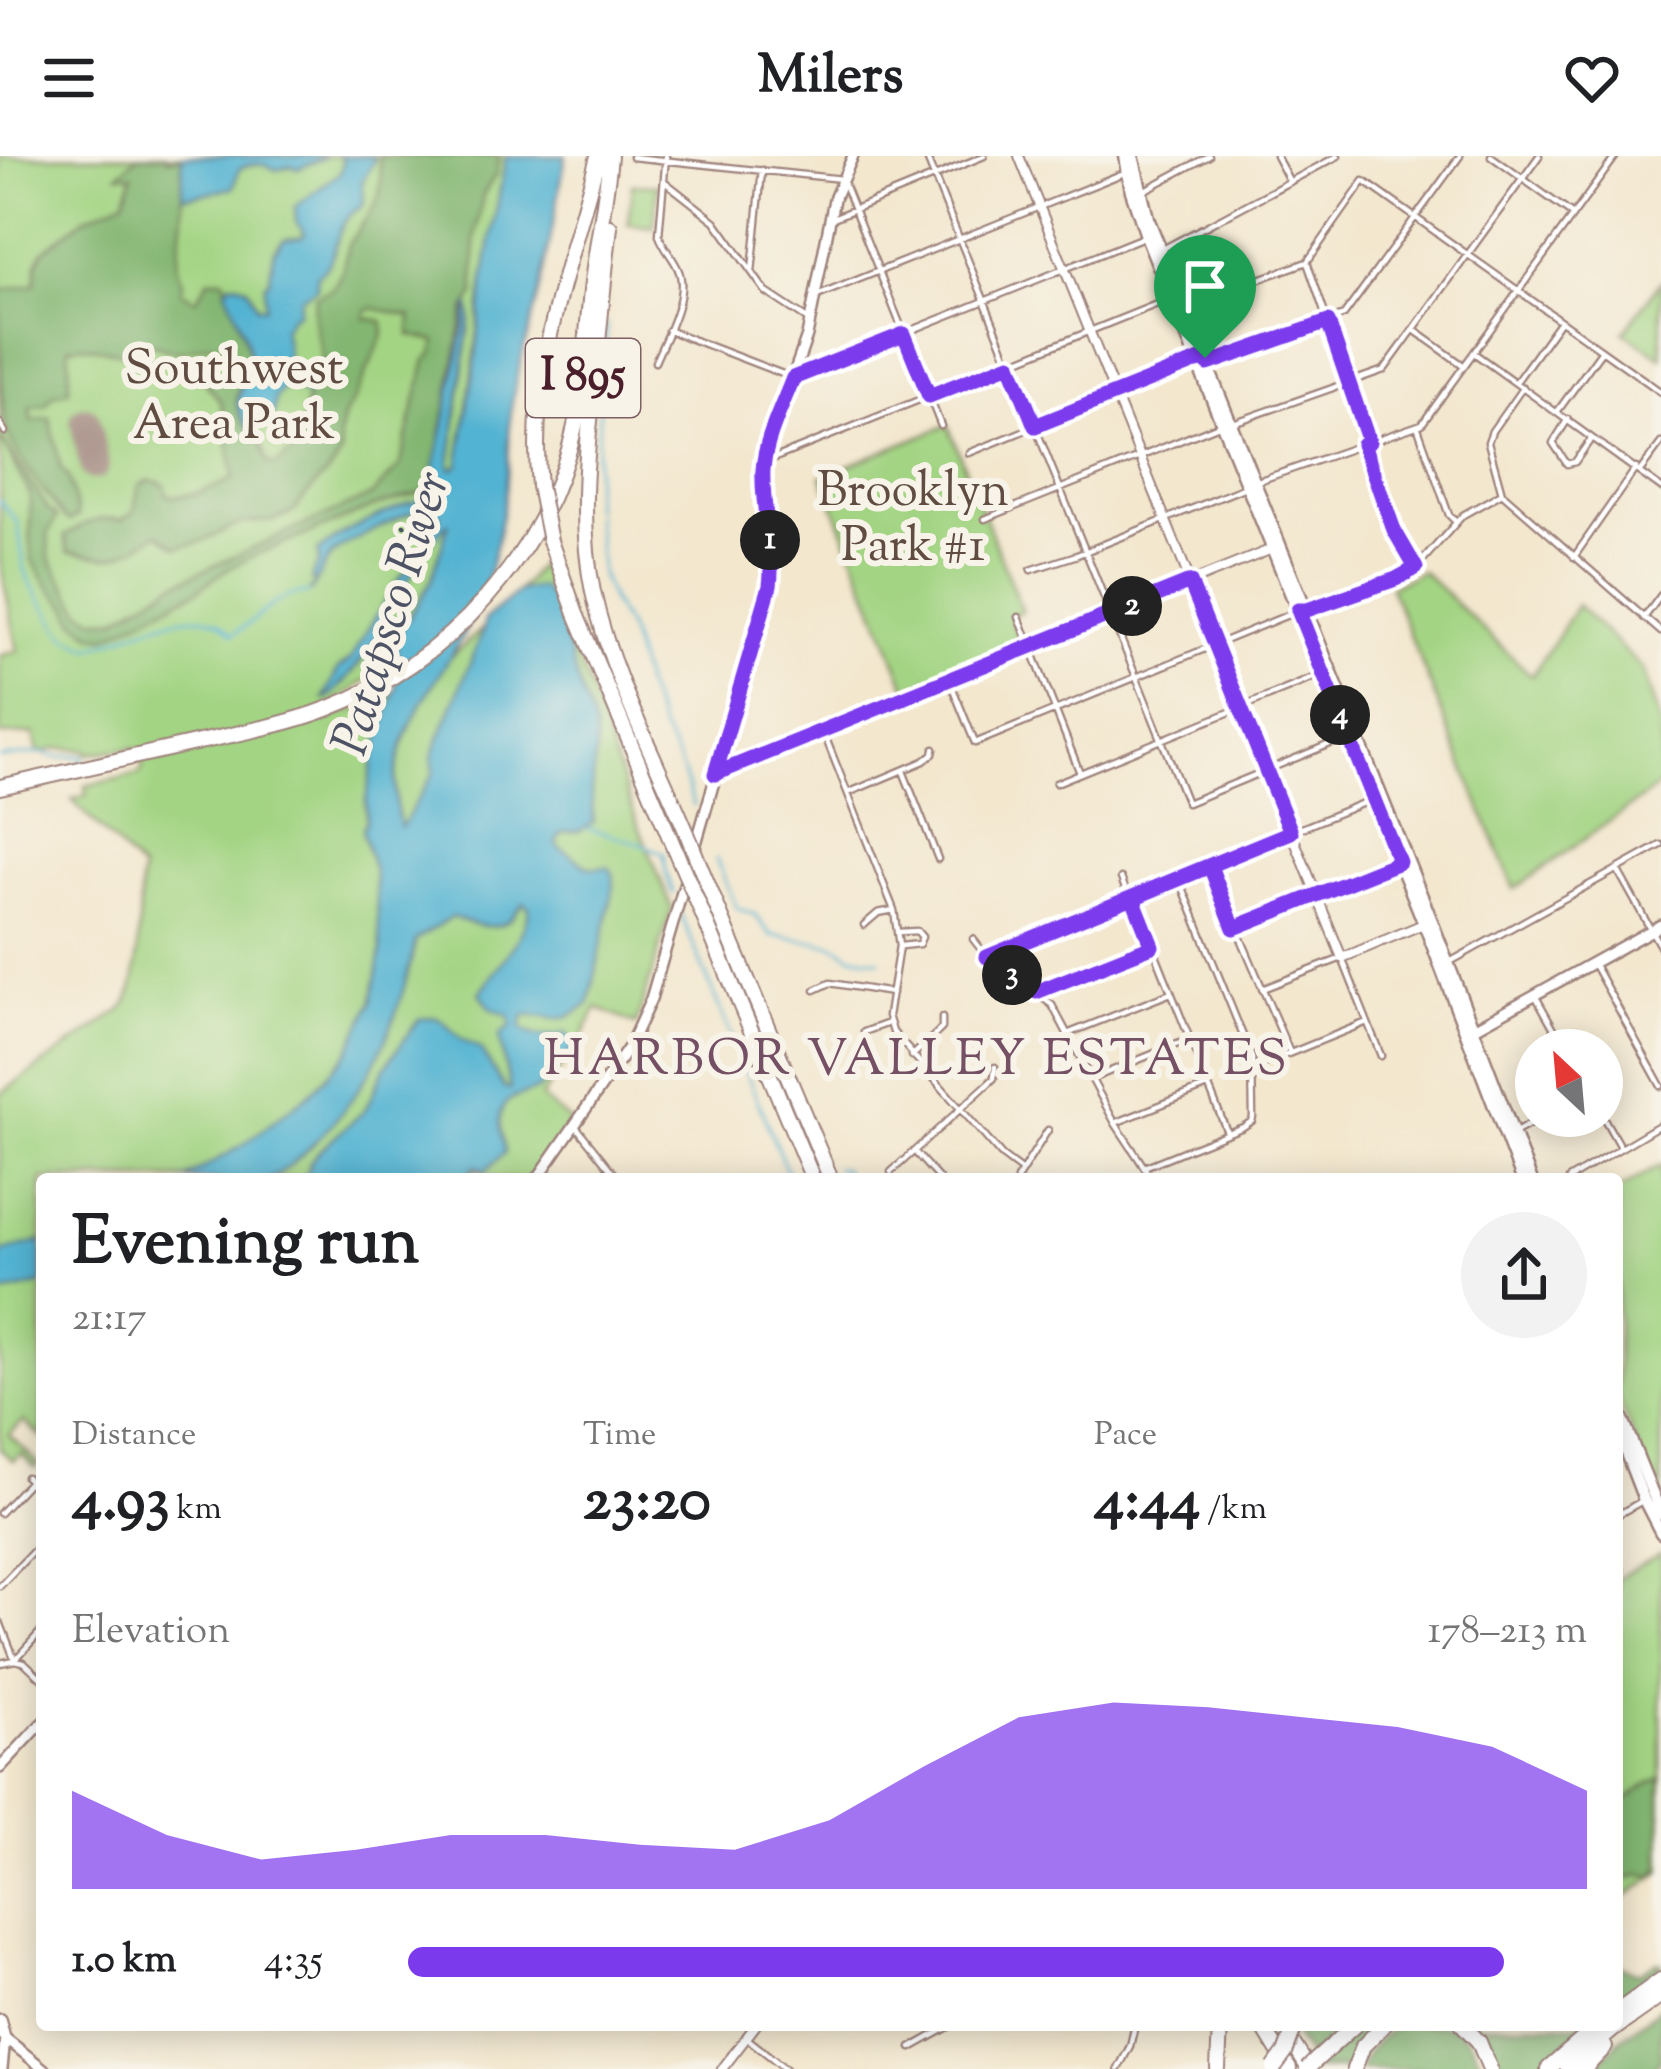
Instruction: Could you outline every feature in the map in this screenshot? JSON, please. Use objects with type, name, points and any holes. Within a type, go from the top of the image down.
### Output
[{"type":"highway","points":[[598,156],[544,354],[536,415],[539,486],[550,541],[810,1173]]},
{"type":"highway","name":"I 895","points":[[0,790],[281,723],[338,704],[377,686],[432,650],[503,585],[525,562],[557,503],[583,423],[602,292],[614,156]]},
{"type":"highway","name":"I 895","points":[[503,585],[543,515],[575,428],[591,291],[614,156]]},
{"type":"highway","points":[[602,292],[585,527],[598,610],[612,657],[828,1173]]},
{"type":"highway","points":[[1623,2008],[1661,1979]]},
{"type":"highway","points":[[1623,2024],[1661,1998]]},
{"type":"highway","points":[[1623,2030],[1661,1998]]},
{"type":"highway","points":[[1218,2069],[1220,2031]]},
{"type":"highway","points":[[1266,2031],[1289,2069]]},
{"type":"highway","points":[[1285,2031],[1311,2066],[1349,2031]]},
{"type":"highway","points":[[1274,2069],[1293,2031]]},
{"type":"highway","points":[[1354,2069],[1364,2045],[1378,2031]]},
{"type":"highway","points":[[1469,2031],[1479,2042],[1490,2069]]},
{"type":"highway","points":[[1548,2069],[1592,2031]]},
{"type":"highway","points":[[1567,2069],[1613,2031]]},
{"type":"highway","points":[[1584,2069],[1622,2031]]},
{"type":"main road","points":[[541,1173],[622,1057],[646,1014],[770,586],[764,459],[810,321],[829,219],[853,156]]},
{"type":"main road","points":[[1130,163],[1157,252],[1525,1173]]},
{"type":"main road","points":[[1130,163],[1146,236],[1157,252]]},
{"type":"main road","points":[[1252,484],[1373,799],[1448,963],[1525,1173]]},
{"type":"main road","points":[[1470,1030],[1656,928]]},
{"type":"main road","points":[[1623,1421],[1661,1514]]},
{"type":"main road","points":[[1623,1446],[1661,1533]]},
{"type":"main road","points":[[2,1762],[36,1729]]},
{"type":"main road","points":[[0,2019],[2,2068]]},
{"type":"main road","points":[[2,2036],[44,2069]]},
{"type":"main road","points":[[2,2068],[14,2056],[29,2057]]},
{"type":"street","points":[[926,156],[1187,802],[1348,736]]},
{"type":"street","points":[[829,219],[984,156]]},
{"type":"street","points":[[1018,156],[1381,1056]]},
{"type":"street","points":[[1140,193],[1209,156]]},
{"type":"street","points":[[1276,156],[1290,182]]},
{"type":"street","points":[[1157,252],[1338,156]]},
{"type":"street","points":[[969,453],[1114,394],[1349,311],[1460,156]]},
{"type":"street","points":[[1491,156],[1573,215]]},
{"type":"street","points":[[985,519],[1228,424],[1384,370],[1539,156]]},
{"type":"street","points":[[1031,570],[1426,421],[1616,156]]},
{"type":"street","points":[[632,158],[842,179],[941,426]]},
{"type":"street","points":[[656,362],[682,288],[680,272],[659,235],[665,158]]},
{"type":"street","points":[[814,297],[1039,207],[1130,163]]},
{"type":"street","points":[[752,272],[762,170]]},
{"type":"street","points":[[663,180],[716,221],[766,292],[810,321]]},
{"type":"street","points":[[764,459],[1089,332],[1307,262],[1364,181],[1661,392]]},
{"type":"street","points":[[668,330],[793,378],[1146,236]]},
{"type":"street","points":[[1307,262],[1394,530],[1416,568]]},
{"type":"street","points":[[1560,321],[1488,442],[1502,494],[1661,632]]},
{"type":"street","points":[[1414,330],[1465,366]]},
{"type":"street","points":[[1557,412],[1602,350]]},
{"type":"street","points":[[1474,352],[1661,488]]},
{"type":"street","points":[[1568,419],[1553,443],[1567,464],[1575,462],[1592,437]]},
{"type":"street","points":[[0,423],[5,432]]},
{"type":"street","points":[[1418,426],[1456,523]]},
{"type":"street","points":[[1574,557],[1661,443]]},
{"type":"street","points":[[950,680],[975,742],[1303,610],[1396,579],[1416,568],[1468,511],[1502,494]]},
{"type":"street","points":[[715,774],[1274,549]]},
{"type":"street","points":[[1645,618],[1661,596]]},
{"type":"street","points":[[1018,616],[1080,773]]},
{"type":"street","points":[[1056,783],[1323,674]]},
{"type":"street","points":[[823,730],[894,910],[899,946],[889,1024],[912,1056],[1022,1172],[1048,1130]]},
{"type":"street","points":[[848,793],[928,758],[934,749]]},
{"type":"street","points":[[903,770],[938,859]]},
{"type":"street","points":[[987,957],[1373,799]]},
{"type":"street","points":[[1448,963],[1661,845]]},
{"type":"street","points":[[1234,928],[1399,862]]},
{"type":"street","points":[[1210,866],[1290,1054]]},
{"type":"street","points":[[1617,869],[1656,928],[1661,948]]},
{"type":"street","points":[[1121,878],[1228,1133]]},
{"type":"street","points":[[1144,1167],[1252,1121],[1254,1068],[1180,878]]},
{"type":"street","points":[[864,925],[878,913],[894,910]]},
{"type":"street","points":[[1262,989],[1428,922]]},
{"type":"street","points":[[898,932],[917,931],[922,937],[919,944],[899,946]]},
{"type":"street","points":[[973,939],[987,957],[1052,1005],[1115,1123],[1148,1173]]},
{"type":"street","points":[[1036,992],[1152,946]]},
{"type":"street","points":[[1593,963],[1661,1086]]},
{"type":"street","points":[[815,990],[830,982],[892,993]]},
{"type":"street","points":[[1067,1034],[1171,993]]},
{"type":"street","points":[[1535,995],[1554,1029]]},
{"type":"street","points":[[912,1056],[942,1028],[942,1018]]},
{"type":"street","points":[[1254,1068],[1367,1022]]},
{"type":"street","points":[[865,1032],[889,1024]]},
{"type":"street","points":[[1091,1079],[1190,1039]]},
{"type":"street","points":[[891,1172],[994,1078],[995,1067]]},
{"type":"street","points":[[1115,1123],[1208,1086]]},
{"type":"street","points":[[1579,1173],[1661,1124]]},
{"type":"street","points":[[575,1125],[613,1173]]},
{"type":"street","points":[[1615,1137],[1621,1148]]},
{"type":"street","points":[[914,1150],[934,1173]]},
{"type":"street","points":[[0,1513],[28,1479],[36,1486]]},
{"type":"street","points":[[1623,1512],[1644,1500]]},
{"type":"street","points":[[0,1586],[36,1548]]},
{"type":"street","points":[[0,1622],[15,1660]]},
{"type":"street","points":[[15,1660],[36,1637]]},
{"type":"street","points":[[0,1664],[24,1662],[36,1673]]},
{"type":"street","points":[[722,2069],[751,2031]]},
{"type":"street","points":[[911,2048],[941,2031]]},
{"type":"street","points":[[1118,2069],[1134,2031]]},
{"type":"street","points":[[746,2038],[786,2069]]},
{"type":"green space","name":"Southwest Area Park","points":[[0,156],[506,156],[484,281],[464,445],[450,519],[431,581],[396,646],[383,651],[382,665],[371,677],[333,704],[333,716],[394,693],[449,658],[498,613],[540,564],[672,908],[636,1025],[597,1008],[541,1098],[571,1122],[535,1173],[483,1173],[477,1169],[474,1173],[36,1173],[36,1432],[24,1421],[9,1435],[36,1461],[36,1468],[21,1454],[13,1461],[0,1449],[0,1094],[123,1009],[129,998],[142,871],[72,800],[87,795],[85,786],[139,774],[143,768],[135,748],[87,754],[86,750],[60,748],[38,753],[34,734],[0,735],[0,656],[18,651],[0,562]]},
{"type":"green space","name":"Southwest Area Park","points":[[138,156],[182,156],[183,214],[177,266],[181,291],[196,300],[209,279],[224,279],[248,352],[248,368],[238,391],[239,410],[267,461],[276,465],[297,449],[306,396],[321,373],[316,296],[333,288],[348,245],[379,196],[379,156],[499,156],[496,174],[483,195],[475,239],[475,294],[465,310],[435,466],[435,488],[263,552],[107,637],[93,635],[75,620],[31,558],[30,494],[0,436],[57,517],[48,533],[49,556],[59,575],[82,611],[96,619],[115,619],[171,585],[372,495],[400,466],[426,360],[436,341],[410,335],[411,316],[373,308],[366,312],[365,318],[382,321],[384,333],[344,415],[341,454],[295,511],[272,521],[242,523],[177,547],[158,533],[116,556],[68,552],[65,536],[92,522],[121,520],[133,513],[139,486],[146,482],[165,485],[167,495],[182,496],[234,478],[221,401],[206,384],[227,372],[225,346],[176,351],[144,344],[130,354],[69,347],[69,390],[53,395],[46,405],[31,407],[32,420],[50,418],[78,516],[69,521],[33,476],[7,432],[0,291],[35,284],[44,250],[85,218],[124,200],[133,175],[118,174]]},
{"type":"green space","points":[[632,184],[658,185],[654,227],[628,224]]},
{"type":"green space","points":[[1661,281],[1661,357],[1624,332]]},
{"type":"green space","name":"Brooklyn Park #1","points":[[948,425],[1022,611],[1010,616],[1021,643],[907,689],[822,476]]},
{"type":"green space","points":[[1422,571],[1532,676],[1577,605],[1643,669],[1661,728],[1661,785],[1514,889],[1390,587]]},
{"type":"green space","points":[[1661,1165],[1661,1507],[1623,1411],[1623,1187]]},
{"type":"green space","points":[[1661,1554],[1661,1872],[1623,1899],[1623,1575]]},
{"type":"green space","points":[[1661,1778],[1661,1866],[1654,1876],[1640,1874],[1623,1880],[1623,1802]]},
{"type":"green space","points":[[1661,1963],[1661,1969],[1623,1995],[1623,1967],[1640,1973]]},
{"type":"green space","points":[[1661,2007],[1661,2059],[1653,2069],[1593,2069],[1619,2040]]},
{"type":"green space","points":[[1297,2031],[1338,2031],[1309,2058],[1295,2036]]},
{"type":"green space","points":[[1354,2031],[1368,2031],[1348,2069],[1315,2069]]},
{"type":"green space","points":[[1459,2031],[1484,2069],[1360,2069],[1385,2034]]},
{"type":"green space","points":[[1480,2031],[1578,2031],[1537,2069],[1497,2069]]},
{"type":"water","points":[[182,156],[327,156],[298,169],[249,165],[239,169],[233,188],[183,196]]},
{"type":"water","points":[[339,156],[372,156],[374,161],[362,182],[362,207],[345,221],[331,258],[317,275],[317,288],[300,298],[298,312],[283,330],[288,369],[311,389],[306,396],[287,384],[276,397],[273,419],[249,429],[238,398],[249,356],[226,290],[230,283],[242,284],[257,307],[265,307],[265,284],[274,251],[284,239],[305,233],[296,222],[295,207],[341,172]]},
{"type":"water","points":[[506,156],[566,156],[513,396],[506,491],[490,567],[470,623],[407,734],[395,794],[401,827],[434,772],[432,756],[485,619],[519,591],[539,587],[560,617],[596,738],[594,822],[579,831],[563,832],[558,846],[590,868],[608,867],[613,873],[589,1004],[562,1019],[524,1016],[521,1028],[526,1032],[543,1037],[566,1033],[574,1045],[564,1061],[547,1069],[540,1087],[505,1104],[500,1122],[505,1152],[486,1171],[475,1166],[469,1173],[306,1173],[318,1152],[365,1110],[385,1067],[419,1019],[441,1020],[481,1050],[505,1089],[510,1089],[499,1036],[511,1026],[509,1016],[491,1009],[480,993],[517,940],[529,907],[524,903],[497,925],[482,926],[452,917],[416,940],[400,1002],[379,1055],[349,1103],[306,1151],[279,1173],[195,1173],[243,1145],[311,1093],[348,1052],[372,1002],[381,951],[374,871],[362,830],[366,799],[396,689],[399,633],[431,581],[449,522],[417,564],[363,659],[327,699],[338,669],[350,660],[441,516],[437,511],[416,511],[388,523],[335,552],[309,593],[315,583],[311,579],[318,552],[327,544],[433,491],[469,303],[450,464],[452,469],[458,466]]},
{"type":"water","points":[[36,1243],[36,1285],[0,1294],[0,1253]]},
{"type":"waterway","points":[[607,324],[593,497],[601,575],[628,629],[645,687],[694,805]]},
{"type":"waterway","points":[[0,501],[18,523],[30,583],[64,635],[89,648],[189,618],[218,622],[233,634],[277,602],[309,593]]},
{"type":"waterway","points":[[0,758],[42,753],[83,756],[82,764]]},
{"type":"waterway","points":[[587,828],[664,854],[673,893]]},
{"type":"waterway","points":[[716,859],[737,908],[755,915],[771,935],[834,945],[851,955],[880,960]]},
{"type":"waterway","points":[[681,915],[788,1173]]},
{"type":"waterway","points":[[836,1168],[845,1173]]},
{"type":"runway","points":[[85,421],[94,465]]},
{"type":"district","name":"HARBOR VALLEY ESTATES","points":[[917,1061]]},
{"type":"route","points":[[1328,322],[1390,520],[1416,568],[1396,579],[1298,610],[1399,862],[1234,928],[1210,866],[1133,898],[1152,946],[1036,992],[987,957],[1291,832],[1190,582],[715,774],[770,586],[772,556],[763,490],[766,452],[793,378],[904,334],[929,396],[1010,364],[1035,426],[1205,358],[1208,364],[1328,322]]},
{"type":"water label","name":"Patapsco River","points":[[394,614]]}]
